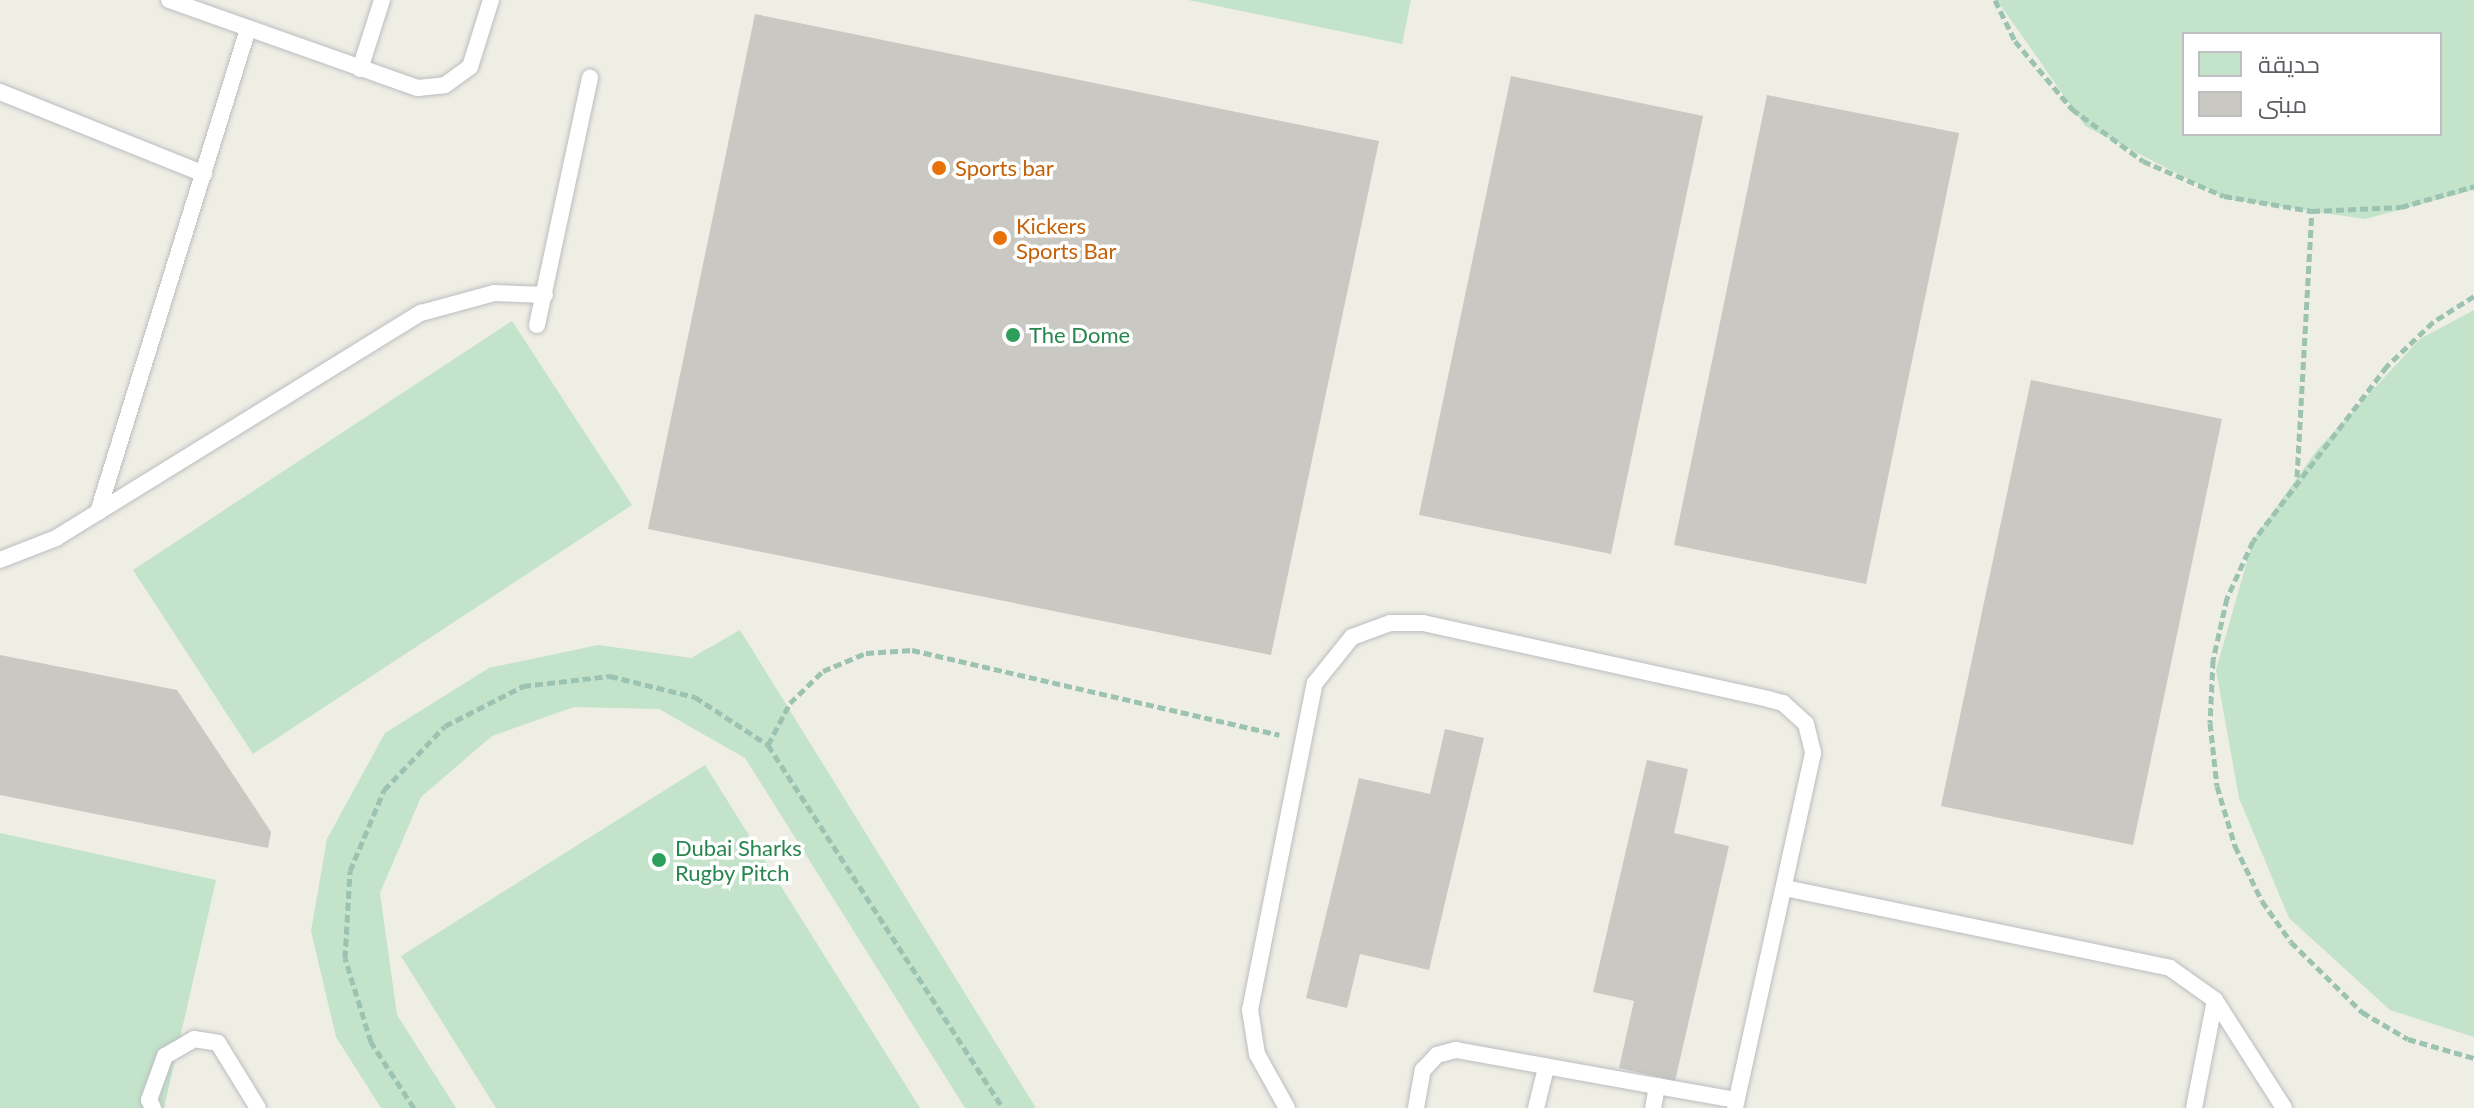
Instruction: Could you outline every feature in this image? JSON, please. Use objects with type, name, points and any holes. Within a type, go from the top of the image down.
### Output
[{"type":"lane","points":[[169,0],[418,88],[445,85],[470,67],[478,54],[491,0]]},
{"type":"lane","points":[[360,69],[382,0]]},
{"type":"lane","points":[[98,512],[248,29]]},
{"type":"lane","points":[[537,325],[590,78]]},
{"type":"lane","points":[[0,92],[204,174]]},
{"type":"lane","points":[[0,560],[56,538],[421,313],[494,293],[545,295]]},
{"type":"lane","points":[[1287,1108],[1257,1054],[1250,1010],[1301,740],[1315,683],[1333,655],[1352,637],[1390,623],[1423,623],[1783,703],[1806,724],[1813,753],[1736,1104],[1657,1086],[1447,1051],[1423,1070],[1416,1108]]},
{"type":"lane","points":[[1785,888],[2152,962],[2186,976],[2215,1000],[2284,1108]]},
{"type":"lane","points":[[2194,1108],[2215,1000]]},
{"type":"lane","points":[[153,1108],[149,1100],[165,1056],[194,1039],[218,1043],[258,1108]]},
{"type":"lane","points":[[1536,1108],[1546,1068]]},
{"type":"lane","points":[[1653,1108],[1657,1086]]},
{"type":"path","points":[[1995,0],[2015,41],[2072,109],[2143,161],[2224,196],[2312,211],[2401,207],[2474,186]]},
{"type":"path","points":[[2297,479],[2312,211]]},
{"type":"path","points":[[2474,296],[2433,322],[2387,366],[2297,479],[2253,541],[2227,598],[2213,660],[2210,723],[2217,786],[2235,846],[2262,901],[2324,979],[2362,1012],[2408,1039],[2474,1058]]},
{"type":"path","points":[[768,745],[790,703],[823,671],[866,653],[912,650],[1301,740]]},
{"type":"path","points":[[414,1108],[371,1042],[345,958],[350,871],[384,790],[445,726],[523,686],[610,676],[695,697],[768,745],[1003,1108]]},
{"type":"green space","points":[[1188,0],[1411,0],[1402,44]]},
{"type":"green space","points":[[1997,0],[2474,0],[2474,190],[2365,219],[2227,199],[2085,126]]},
{"type":"green space","points":[[2474,310],[2474,1037],[2390,1010],[2289,918],[2239,798],[2216,670],[2253,540],[2317,450],[2420,339]]},
{"type":"green space","points":[[512,321],[632,505],[253,754],[133,570]]},
{"type":"green space","points":[[740,630],[1036,1108],[965,1108],[745,758],[659,709],[574,707],[492,736],[421,797],[380,893],[397,1015],[456,1108],[381,1108],[336,1037],[311,931],[327,839],[385,733],[489,668],[598,645],[691,658]]},
{"type":"green space","name":"Dubai Sharks Rugby Pitch","points":[[705,765],[920,1108],[496,1108],[401,956]]},
{"type":"green space","points":[[0,833],[216,880],[164,1108],[0,1108]]},
{"type":"building","name":"The Dome","points":[[755,14],[1379,141],[1271,655],[648,529]]},
{"type":"building","points":[[1511,76],[1703,116],[1611,554],[1419,515]]},
{"type":"building","points":[[1767,95],[1959,133],[1866,584],[1674,545]]},
{"type":"building","points":[[2031,380],[2222,419],[2133,845],[1941,806]]},
{"type":"building","points":[[0,655],[177,690],[271,832],[268,848],[0,795]]},
{"type":"building","points":[[1445,729],[1484,738],[1429,970],[1360,954],[1347,1008],[1306,998],[1359,778],[1430,794]]},
{"type":"building","points":[[1647,760],[1688,769],[1674,833],[1729,846],[1675,1081],[1619,1068],[1634,1001],[1593,992]]},
{"type":"place","name":"Sports bar","points":[[939,168]]},
{"type":"place","name":"Kickers Sports Bar","points":[[1000,238]]},
{"type":"place","name":"The Dome","points":[[1013,335]]},
{"type":"place","name":"Dubai Sharks Rugby Pitch","points":[[659,860]]}]
